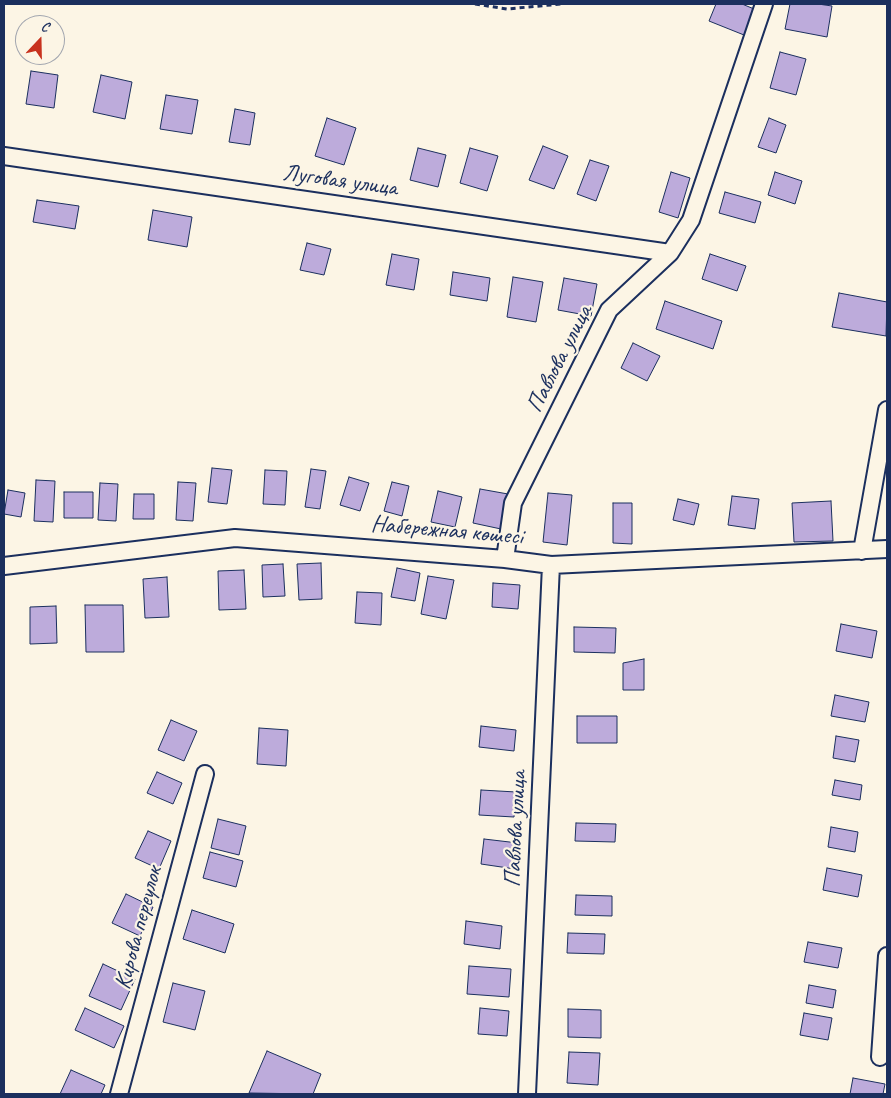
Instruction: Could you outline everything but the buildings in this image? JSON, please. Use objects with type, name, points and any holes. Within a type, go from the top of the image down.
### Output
[{"type":"street","name":"Павлова улица","points":[[505,559],[514,503],[609,310],[670,252],[691,220],[764,4]]},
{"type":"street","name":"Луговая улица","points":[[4,156],[670,252]]},
{"type":"street","points":[[862,551],[887,410]]},
{"type":"street","name":"Набережная көшесі","points":[[4,566],[235,538],[505,559],[551,565],[887,549]]},
{"type":"street","name":"Павлова улица","points":[[527,1094],[551,565]]},
{"type":"street","name":"Кирова переулок","points":[[119,1094],[205,774]]},
{"type":"street","points":[[880,1057],[887,956]]},
{"type":"path","points":[[475,4],[507,9],[561,4]]}]
